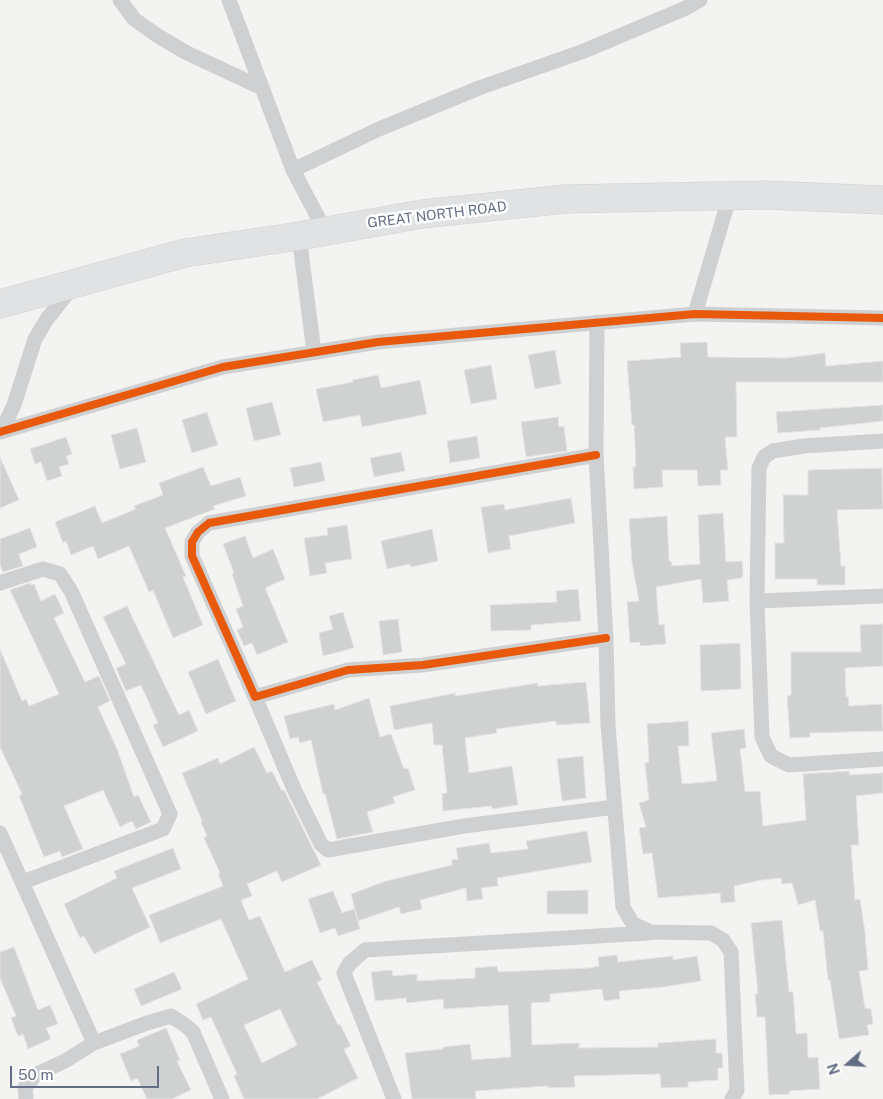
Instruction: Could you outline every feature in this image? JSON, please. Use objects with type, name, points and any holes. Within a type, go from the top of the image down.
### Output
[{"type":"highway","name":"GREAT NORTH ROAD","points":[[0,304],[184,254],[422,214],[565,199],[766,195],[883,200]]},
{"type":"street","points":[[120,0],[134,20],[158,36],[187,53],[262,88]]},
{"type":"street","points":[[229,0],[293,170],[325,231]]},
{"type":"street","points":[[293,170],[379,129],[479,88],[584,51],[686,8],[700,0]]},
{"type":"street","points":[[695,314],[730,196]]},
{"type":"street","points":[[299,236],[314,352]]},
{"type":"street","points":[[1,432],[14,405],[35,339],[47,319],[76,284]]},
{"type":"street","points":[[1,432],[223,367],[378,342],[695,314],[883,318]]},
{"type":"street","points":[[597,322],[596,455],[606,638],[608,724],[623,907],[633,924],[651,932]]},
{"type":"street","points":[[883,441],[803,446],[773,450],[764,458],[759,468],[757,601],[762,737],[771,756],[789,765],[883,759]]},
{"type":"street","points":[[596,455],[209,523],[198,532],[192,542],[192,556],[294,789],[322,844],[328,850],[464,826],[615,807]]},
{"type":"street","points":[[0,583],[43,569],[60,574],[71,591],[170,814],[163,829],[23,882]]},
{"type":"street","points":[[757,601],[883,596]]},
{"type":"street","points":[[255,697],[348,670],[423,665],[606,638]]},
{"type":"street","points":[[0,833],[94,1043]]},
{"type":"street","points":[[394,1099],[344,973],[349,964],[365,950],[651,932],[711,933],[723,940],[730,952],[737,1090],[732,1099]]},
{"type":"street","points":[[26,1099],[25,1087],[37,1074],[65,1061],[94,1043],[147,1023],[172,1016],[193,1032],[222,1099]]},
{"type":"building","points":[[707,342],[708,357],[786,358],[825,353],[826,366],[883,361],[883,382],[736,382],[737,437],[725,437],[728,470],[720,470],[721,485],[698,486],[697,470],[662,470],[663,487],[634,489],[633,467],[636,467],[634,425],[632,425],[627,361],[681,357],[680,343]]},
{"type":"building","points":[[555,350],[561,384],[535,389],[528,355]]},
{"type":"building","points":[[491,365],[497,399],[471,404],[464,370]]},
{"type":"building","points":[[378,375],[381,388],[420,380],[427,414],[362,427],[360,415],[323,422],[316,389]]},
{"type":"building","points":[[272,402],[281,435],[254,441],[246,408]]},
{"type":"building","points":[[883,405],[883,421],[820,428],[820,430],[778,433],[776,412]]},
{"type":"building","points":[[207,412],[218,445],[192,453],[182,420]]},
{"type":"building","points":[[558,417],[559,427],[564,426],[567,451],[526,457],[521,422]]},
{"type":"building","points":[[137,428],[146,462],[120,469],[111,435]]},
{"type":"building","points":[[477,436],[480,458],[450,463],[447,441]]},
{"type":"building","points":[[66,437],[72,454],[66,456],[69,464],[59,467],[62,476],[47,481],[41,462],[35,464],[30,449]]},
{"type":"building","points":[[401,452],[405,471],[374,477],[370,458]]},
{"type":"building","points":[[0,457],[19,500],[0,508]]},
{"type":"building","points":[[321,462],[325,481],[294,487],[290,468]]},
{"type":"building","points":[[203,467],[211,486],[240,477],[246,496],[213,506],[215,509],[165,528],[186,576],[183,577],[203,625],[173,638],[153,590],[149,592],[129,546],[98,559],[93,546],[71,555],[66,541],[63,543],[55,522],[95,506],[102,523],[136,509],[134,506],[163,495],[159,483]]},
{"type":"building","points":[[882,468],[883,509],[837,510],[841,566],[845,566],[845,585],[817,585],[817,579],[775,579],[775,543],[784,543],[783,495],[808,495],[808,470]]},
{"type":"building","points":[[571,498],[575,523],[509,536],[511,549],[488,553],[481,507],[504,504],[505,510]]},
{"type":"building","points":[[723,513],[726,562],[742,561],[743,572],[742,578],[727,580],[729,601],[703,603],[701,579],[656,587],[659,625],[664,624],[666,644],[640,646],[640,642],[630,643],[627,602],[639,601],[632,563],[629,519],[667,516],[669,561],[671,561],[672,566],[700,564],[698,515]]},
{"type":"building","points":[[347,525],[352,559],[325,563],[327,573],[310,576],[304,538],[328,535],[327,528]]},
{"type":"building","points":[[30,528],[37,547],[19,554],[23,566],[3,572],[0,565],[0,539]]},
{"type":"building","points":[[432,529],[438,561],[411,567],[410,564],[387,569],[381,541]]},
{"type":"building","points":[[245,536],[253,558],[273,549],[285,579],[265,588],[288,642],[257,655],[252,643],[244,646],[237,630],[243,627],[236,609],[243,606],[232,574],[234,573],[223,544]]},
{"type":"building","points":[[30,583],[31,585],[34,584],[41,601],[55,594],[64,613],[54,618],[85,682],[99,676],[110,701],[98,707],[117,749],[134,797],[138,795],[151,822],[136,829],[132,821],[120,827],[103,790],[64,806],[83,849],[62,857],[60,851],[44,857],[19,796],[22,794],[0,747],[0,649],[22,701],[26,699],[29,706],[59,694],[10,590]]},
{"type":"building","points":[[578,589],[581,621],[531,625],[531,630],[491,631],[490,605],[557,602],[556,591]]},
{"type":"building","points":[[127,606],[179,715],[189,710],[198,731],[163,747],[153,725],[158,723],[141,685],[126,691],[116,668],[126,664],[103,617]]},
{"type":"building","points":[[343,612],[354,648],[323,656],[319,633],[333,629],[329,616]]},
{"type":"building","points":[[398,619],[402,652],[383,655],[379,621]]},
{"type":"building","points":[[883,624],[883,666],[845,668],[846,697],[848,697],[849,706],[882,704],[883,731],[810,733],[810,737],[790,738],[787,696],[791,695],[791,652],[861,652],[860,625]]},
{"type":"building","points":[[740,643],[741,689],[701,691],[700,645]]},
{"type":"building","points":[[218,659],[236,701],[206,714],[188,672]]},
{"type":"building","points":[[586,682],[590,723],[556,725],[556,721],[496,729],[497,733],[465,738],[469,773],[512,766],[518,805],[492,809],[491,806],[443,811],[442,794],[447,793],[442,745],[434,745],[432,723],[394,730],[390,706],[455,693],[455,696],[538,683],[538,686]]},
{"type":"building","points":[[369,698],[380,737],[391,734],[404,769],[408,768],[415,790],[393,797],[395,803],[367,812],[373,832],[337,839],[325,794],[323,794],[311,740],[300,743],[298,737],[290,739],[284,716],[334,704],[335,710]]},
{"type":"building","points":[[688,721],[689,746],[678,746],[682,784],[717,781],[711,733],[744,729],[746,748],[740,749],[745,792],[760,791],[763,826],[806,820],[803,774],[849,771],[849,775],[883,773],[883,793],[856,796],[859,845],[851,845],[855,900],[860,899],[865,932],[868,970],[859,971],[865,1008],[871,1009],[873,1024],[867,1025],[869,1035],[839,1039],[830,980],[828,980],[823,931],[820,931],[815,900],[798,905],[792,883],[782,884],[781,878],[734,886],[735,902],[721,903],[720,893],[658,898],[652,853],[643,854],[639,828],[646,827],[639,803],[649,800],[645,763],[649,762],[647,724]]},
{"type":"building","points":[[254,747],[267,773],[272,771],[282,791],[284,790],[321,865],[282,882],[277,871],[247,884],[252,896],[241,900],[249,920],[260,916],[285,972],[312,960],[322,980],[317,982],[338,1025],[340,1024],[351,1046],[344,1049],[358,1078],[317,1099],[244,1099],[234,1076],[237,1074],[211,1017],[203,1020],[196,1004],[248,979],[221,919],[160,943],[149,915],[223,886],[218,874],[220,873],[204,838],[207,836],[202,821],[182,773],[218,758],[220,764]],"holes":[[[280,1009],[297,1045],[262,1063],[244,1025]]]},
{"type":"building","points":[[583,756],[586,798],[562,801],[557,759]]},
{"type":"building","points":[[587,831],[592,862],[497,878],[498,886],[481,888],[483,899],[467,901],[466,888],[420,900],[422,909],[401,914],[399,907],[358,921],[351,894],[386,881],[452,865],[452,860],[458,859],[456,848],[489,843],[491,853],[528,849],[526,841]]},
{"type":"building","points":[[173,848],[181,869],[132,888],[150,927],[94,954],[84,936],[80,938],[64,904],[117,878],[114,871]]},
{"type":"building","points":[[588,890],[588,914],[547,914],[547,891]]},
{"type":"building","points":[[333,891],[342,913],[354,909],[360,929],[338,936],[335,928],[320,933],[308,899]]},
{"type":"building","points":[[782,920],[789,992],[793,992],[796,1034],[807,1033],[808,1058],[818,1057],[820,1089],[789,1091],[789,1094],[769,1095],[765,1017],[757,1017],[755,994],[758,994],[751,923]]},
{"type":"building","points":[[14,947],[38,1010],[50,1005],[58,1024],[46,1028],[51,1039],[28,1049],[23,1034],[18,1036],[11,1018],[16,1016],[0,978],[0,952]]},
{"type":"building","points":[[617,955],[618,962],[673,956],[673,960],[697,956],[701,981],[619,991],[620,999],[604,1001],[602,989],[550,994],[550,1002],[531,1003],[532,1045],[579,1043],[579,1048],[658,1047],[658,1043],[716,1039],[716,1053],[722,1053],[723,1068],[718,1068],[718,1080],[688,1082],[688,1087],[661,1088],[660,1074],[574,1076],[575,1087],[548,1088],[548,1086],[475,1091],[476,1099],[412,1099],[405,1053],[470,1044],[472,1060],[511,1057],[508,1005],[444,1009],[443,999],[407,1003],[406,998],[375,1001],[371,972],[392,970],[393,976],[417,974],[417,981],[475,978],[475,968],[497,966],[498,972],[589,968],[599,966],[598,957]]},
{"type":"building","points":[[174,972],[182,989],[141,1006],[134,989]]},
{"type":"building","points":[[166,1028],[180,1060],[177,1061],[191,1090],[172,1099],[147,1099],[137,1078],[131,1081],[120,1054],[139,1046],[137,1040]]},
{"type":"cycle path","points":[[0,432],[223,367],[378,342],[695,314],[883,318]]},
{"type":"cycle path","points":[[596,455],[209,523],[198,532],[192,542],[192,556],[255,697],[348,670],[423,665],[606,638]]}]
